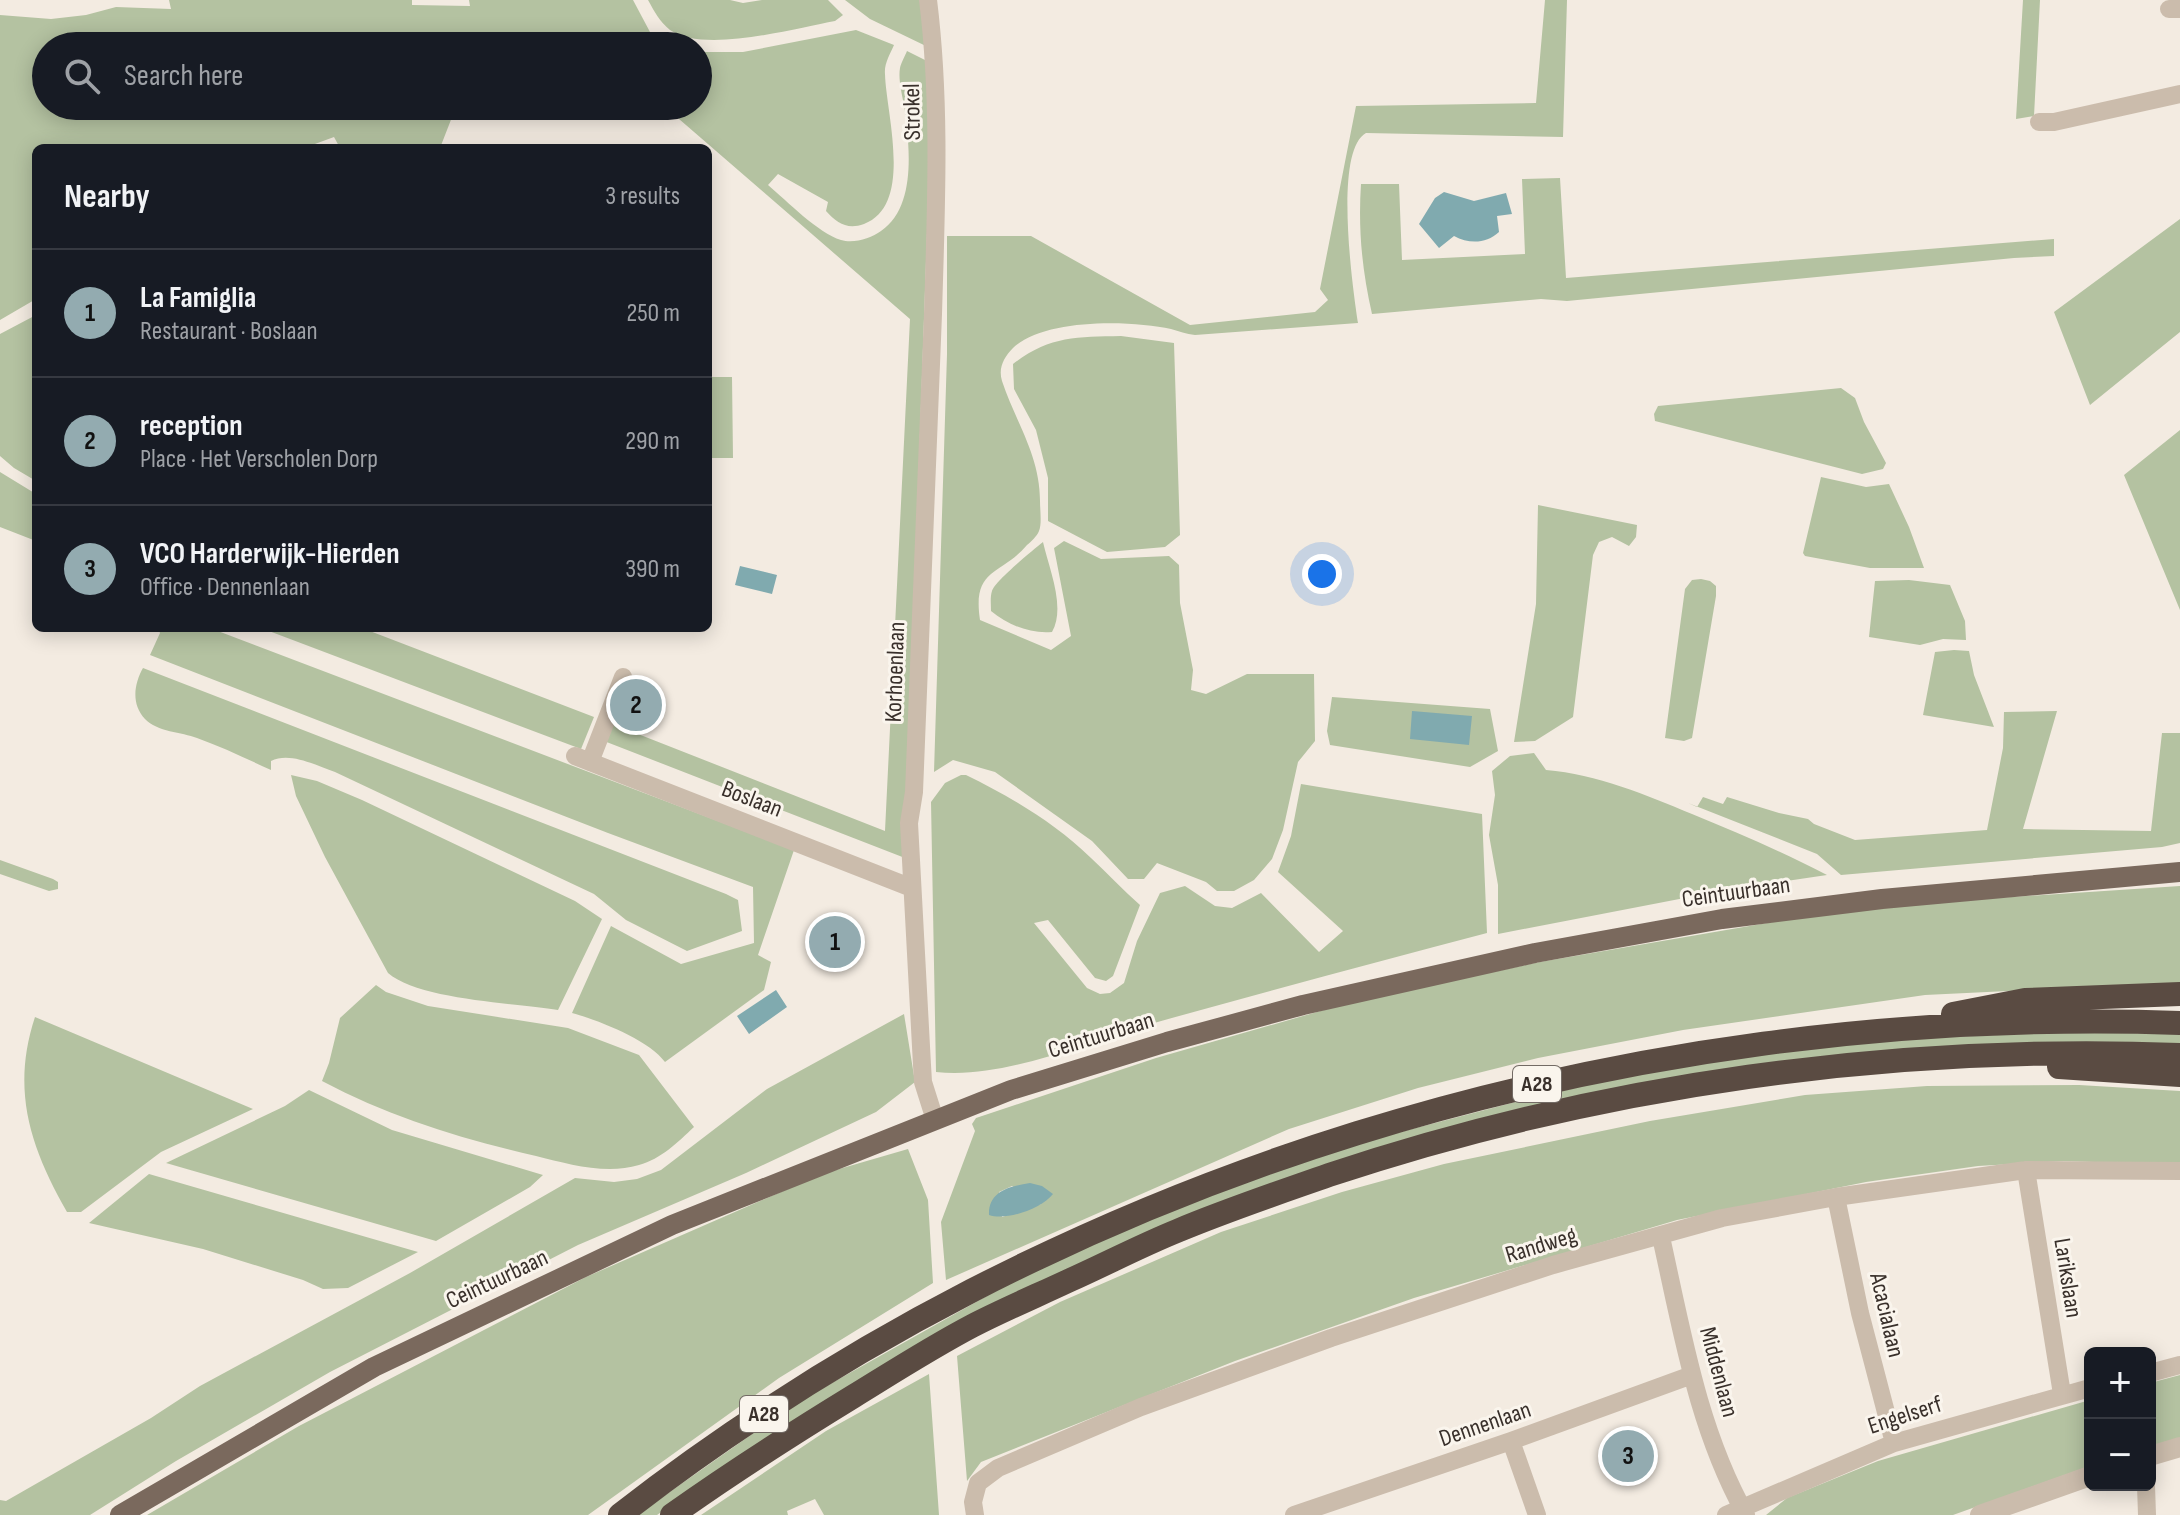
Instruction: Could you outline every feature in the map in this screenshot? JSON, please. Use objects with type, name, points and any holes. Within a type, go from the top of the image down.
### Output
[{"type":"highway","name":"A28","points":[[620,1515],[724,1440],[825,1374],[968,1292],[1094,1233],[1221,1180],[1411,1116],[1582,1074],[1698,1053],[1864,1031],[2025,1000],[2180,994]]},
{"type":"highway","name":"A28","points":[[1864,1031],[2083,1021],[2180,1023]]},
{"type":"highway","name":"A28","points":[[672,1515],[739,1468],[973,1325],[1179,1230],[1284,1191],[1458,1136],[1590,1104],[1699,1084],[1915,1058],[2092,1052],[2180,1055]]},
{"type":"highway","name":"A28","points":[[1915,1058],[2180,1075]]},
{"type":"main road","name":"Ceintuurbaan","points":[[120,1515],[374,1367],[672,1225],[1011,1090],[1167,1042],[1303,1005],[1535,953],[1722,919],[1853,902],[2180,872]]},
{"type":"street","name":"Strokel","points":[[928,0],[935,52],[937,109],[935,223]]},
{"type":"street","points":[[2039,122],[2054,122],[2180,94]]},
{"type":"street","name":"Korhoenlaan","points":[[935,223],[914,792],[909,823],[923,1082],[935,1120]]},
{"type":"street","name":"Boslaan","points":[[623,677],[582,759],[912,888]]},
{"type":"street","name":"Randweg","points":[[975,1515],[973,1502],[978,1483],[998,1468],[1141,1407],[1331,1338],[1553,1265],[1722,1218],[1836,1197],[2026,1170],[2180,1171]]},
{"type":"street","name":"Larikslaan","points":[[2026,1170],[2062,1394]]},
{"type":"street","name":"Acacialaan","points":[[1836,1197],[1860,1313],[1894,1443]]},
{"type":"street","name":"Middenlaan","points":[[1661,1237],[1692,1375],[1738,1512]]},
{"type":"street","points":[[2156,1371],[2180,1365]]},
{"type":"street","name":"Dennenlaan","points":[[1294,1515],[1692,1375]]},
{"type":"street","name":"Engelserf","points":[[1738,1512],[1894,1443],[2084,1389]]},
{"type":"street","points":[[1511,1441],[1537,1515]]},
{"type":"street","points":[[2156,1454],[2180,1447]]},
{"type":"street","points":[[1984,1514],[2084,1478]]},
{"type":"street","points":[[2146,1491],[2147,1515]]},
{"type":"green space","points":[[169,0],[412,0],[412,5],[470,6],[469,0],[633,0],[650,32],[32,32],[32,120],[451,120],[442,144],[338,144],[334,137],[315,144],[32,144],[32,301],[0,320],[0,15],[51,19],[86,15],[116,7],[171,9]]},
{"type":"green space","points":[[648,0],[730,0],[743,3],[828,0],[843,15],[835,21],[727,40],[712,40],[712,32],[674,32],[660,20]]},
{"type":"green space","points":[[845,0],[923,0],[928,47],[870,19]]},
{"type":"green space","points":[[1545,0],[1567,0],[1563,137],[1366,133],[1356,145],[1350,166],[1348,222],[1358,323],[1195,335],[1134,324],[1066,326],[1027,338],[1013,348],[1003,363],[1002,381],[1036,469],[1040,525],[1032,541],[984,581],[980,590],[980,620],[1051,650],[1071,636],[1054,548],[1064,541],[1101,559],[1169,556],[1179,565],[1180,603],[1193,670],[1191,690],[1206,694],[1247,674],[1314,674],[1315,741],[1298,762],[1283,830],[1272,859],[1254,880],[1234,891],[1217,891],[1206,882],[1157,863],[1144,879],[1128,879],[1092,841],[995,772],[953,760],[934,772],[947,354],[947,236],[1031,236],[1190,325],[1315,312],[1328,300],[1320,289],[1356,106],[1536,103]]},
{"type":"green space","points":[[2023,0],[2040,0],[2034,116],[2016,119]]},
{"type":"green space","points":[[856,30],[894,45],[885,70],[894,156],[893,178],[889,198],[879,214],[864,224],[847,226],[826,211],[828,202],[778,174],[768,185],[813,224],[832,236],[851,241],[862,240],[881,231],[893,220],[901,206],[906,190],[909,155],[900,82],[901,66],[907,51],[929,62],[931,120],[905,858],[604,741],[610,723],[885,831],[910,319],[712,148],[712,144],[708,144],[680,120],[712,120],[712,52],[743,52]]},
{"type":"green space","points":[[1560,178],[1566,278],[2054,239],[2054,256],[1567,301],[1541,299],[1372,314],[1362,249],[1361,184],[1399,184],[1402,260],[1525,254],[1522,179]]},
{"type":"green space","points":[[2180,219],[2180,332],[2090,405],[2054,312]]},
{"type":"green space","points":[[32,317],[32,479],[0,456],[0,334]]},
{"type":"green space","points":[[1121,336],[1174,343],[1180,535],[1165,547],[1107,552],[1048,521],[1048,478],[1036,430],[1014,389],[1013,364],[1051,343]]},
{"type":"green space","points":[[712,377],[732,377],[733,458],[712,458]]},
{"type":"green space","points":[[1841,388],[1855,398],[1886,463],[1883,469],[1862,474],[1655,421],[1658,406]]},
{"type":"green space","points":[[2180,430],[2180,610],[2124,475]]},
{"type":"green space","points":[[0,472],[32,492],[32,539],[0,527]]},
{"type":"green space","points":[[1821,477],[1866,487],[1889,484],[1924,568],[1870,568],[1805,556],[1803,553]]},
{"type":"green space","points":[[1538,505],[1637,525],[1636,537],[1629,546],[1612,537],[1599,542],[1593,555],[1573,717],[1535,741],[1514,742],[1536,604]]},
{"type":"green space","points":[[1043,542],[1057,600],[1056,622],[1052,632],[1020,628],[991,611],[995,586]]},
{"type":"green space","points":[[1701,579],[1716,586],[1716,596],[1692,738],[1684,741],[1665,738],[1685,589],[1692,580]]},
{"type":"green space","points":[[1909,580],[1950,585],[1965,621],[1966,640],[1943,639],[1920,645],[1869,637],[1875,581]]},
{"type":"green space","points":[[221,632],[794,850],[758,955],[771,962],[764,990],[665,1062],[635,1039],[572,1013],[611,926],[681,964],[754,943],[753,887],[150,655],[160,633]]},
{"type":"green space","points":[[272,632],[372,632],[594,717],[581,749]]},
{"type":"green space","points":[[1969,651],[1974,675],[1994,727],[1923,715],[1935,652]]},
{"type":"green space","points":[[143,668],[726,894],[738,900],[742,931],[687,951],[626,920],[594,894],[335,772],[303,760],[286,758],[271,761],[271,770],[191,736],[156,727],[145,719],[136,700],[136,687]]},
{"type":"green space","points":[[1332,697],[1490,709],[1498,751],[1470,767],[1330,745],[1327,731]]},
{"type":"green space","points":[[2057,711],[2023,829],[2151,831],[2162,733],[2180,733],[2180,843],[2162,847],[1841,875],[1817,854],[1697,807],[1703,797],[1723,804],[1727,797],[1808,819],[1855,840],[1987,830],[2003,748],[2004,712]]},
{"type":"green space","points":[[1534,753],[1546,770],[1584,776],[1639,793],[1827,875],[1726,890],[1498,934],[1498,885],[1489,835],[1495,795],[1492,771],[1510,756]]},
{"type":"green space","points":[[291,775],[317,781],[362,800],[575,901],[602,919],[558,1010],[444,995],[402,982],[388,973],[325,857],[296,796]]},
{"type":"green space","points":[[961,775],[999,792],[1047,822],[1077,845],[1140,905],[1113,976],[1106,981],[1095,978],[1048,920],[1034,923],[1087,988],[1100,994],[1110,993],[1124,983],[1137,941],[1160,893],[1185,886],[1215,906],[1232,908],[1261,893],[1319,952],[1343,931],[1278,872],[1291,836],[1301,784],[1482,814],[1487,933],[1189,1013],[1015,1065],[962,1073],[936,1072],[931,802],[945,783]]},
{"type":"green space","points":[[0,860],[53,879],[58,882],[58,889],[49,891],[0,874]]},
{"type":"green space","points":[[2180,886],[2180,983],[1925,995],[1683,1030],[1538,1058],[1418,1088],[1289,1129],[946,1280],[941,1222],[975,1131],[972,1124],[976,1118],[1156,1058],[1359,1000],[1540,962],[1784,920],[1919,903]],"holes":[[[1012,1186],[1041,1204],[1002,1217],[999,1192]]]},
{"type":"green space","points":[[376,985],[386,992],[428,1006],[568,1028],[639,1055],[694,1127],[655,1159],[626,1168],[600,1169],[480,1142],[374,1106],[322,1081],[340,1018]]},
{"type":"green space","points":[[904,1014],[915,1082],[876,1112],[746,1173],[578,1245],[330,1372],[90,1515],[0,1515],[0,1500],[6,1501],[151,1418],[200,1386],[410,1273],[575,1178],[614,1182],[637,1179],[661,1170],[767,1089]]},
{"type":"green space","points":[[35,1017],[253,1109],[161,1152],[81,1212],[67,1212],[43,1164],[28,1118],[25,1069]]},
{"type":"green space","points":[[2043,1033],[2180,1033],[2180,1044],[1802,1060],[1222,1204],[775,1432],[657,1515],[637,1515],[798,1402],[1026,1274],[1169,1210],[1320,1153],[1604,1079],[1743,1055],[1900,1039]]},
{"type":"green space","points":[[2079,1085],[2180,1091],[2180,1165],[2064,1161],[1978,1166],[1866,1182],[1677,1220],[1414,1298],[1235,1361],[981,1462],[967,1481],[957,1356],[1060,1302],[1221,1232],[1342,1192],[1444,1164],[1650,1121],[1805,1095],[1927,1086]]},
{"type":"green space","points":[[309,1090],[392,1130],[543,1175],[530,1187],[436,1241],[166,1163],[285,1106]]},
{"type":"green space","points":[[908,1149],[928,1200],[933,1283],[779,1378],[588,1515],[147,1515],[299,1426],[586,1277],[822,1174]]},
{"type":"green space","points":[[149,1174],[418,1252],[348,1288],[323,1289],[203,1249],[89,1223]]},
{"type":"green space","points":[[929,1374],[939,1515],[824,1515],[815,1499],[787,1511],[788,1515],[701,1515],[826,1431]]},
{"type":"green space","points":[[2180,1375],[2180,1438],[2156,1446],[2156,1419],[2156,1381]]},
{"type":"green space","points":[[2084,1402],[2084,1468],[1953,1515],[1766,1515],[1787,1498],[1878,1461]]},
{"type":"water","points":[[1444,192],[1474,201],[1506,193],[1512,214],[1497,216],[1499,232],[1489,239],[1471,241],[1454,236],[1439,248],[1419,224],[1435,198]]},
{"type":"water","points":[[740,566],[777,575],[772,594],[735,585]]},
{"type":"water","points":[[1412,711],[1472,716],[1469,745],[1410,739]]},
{"type":"water","points":[[776,990],[787,1007],[749,1034],[737,1016]]},
{"type":"water","points":[[1030,1183],[1042,1186],[1053,1194],[1023,1212],[989,1215],[996,1195],[1008,1188]]},
{"type":"place","name":"reception","points":[[636,705]]},
{"type":"place","name":"La Famiglia","points":[[835,942]]},
{"type":"place","name":"VCO Harderwijk-Hierden","points":[[1628,1456]]}]
